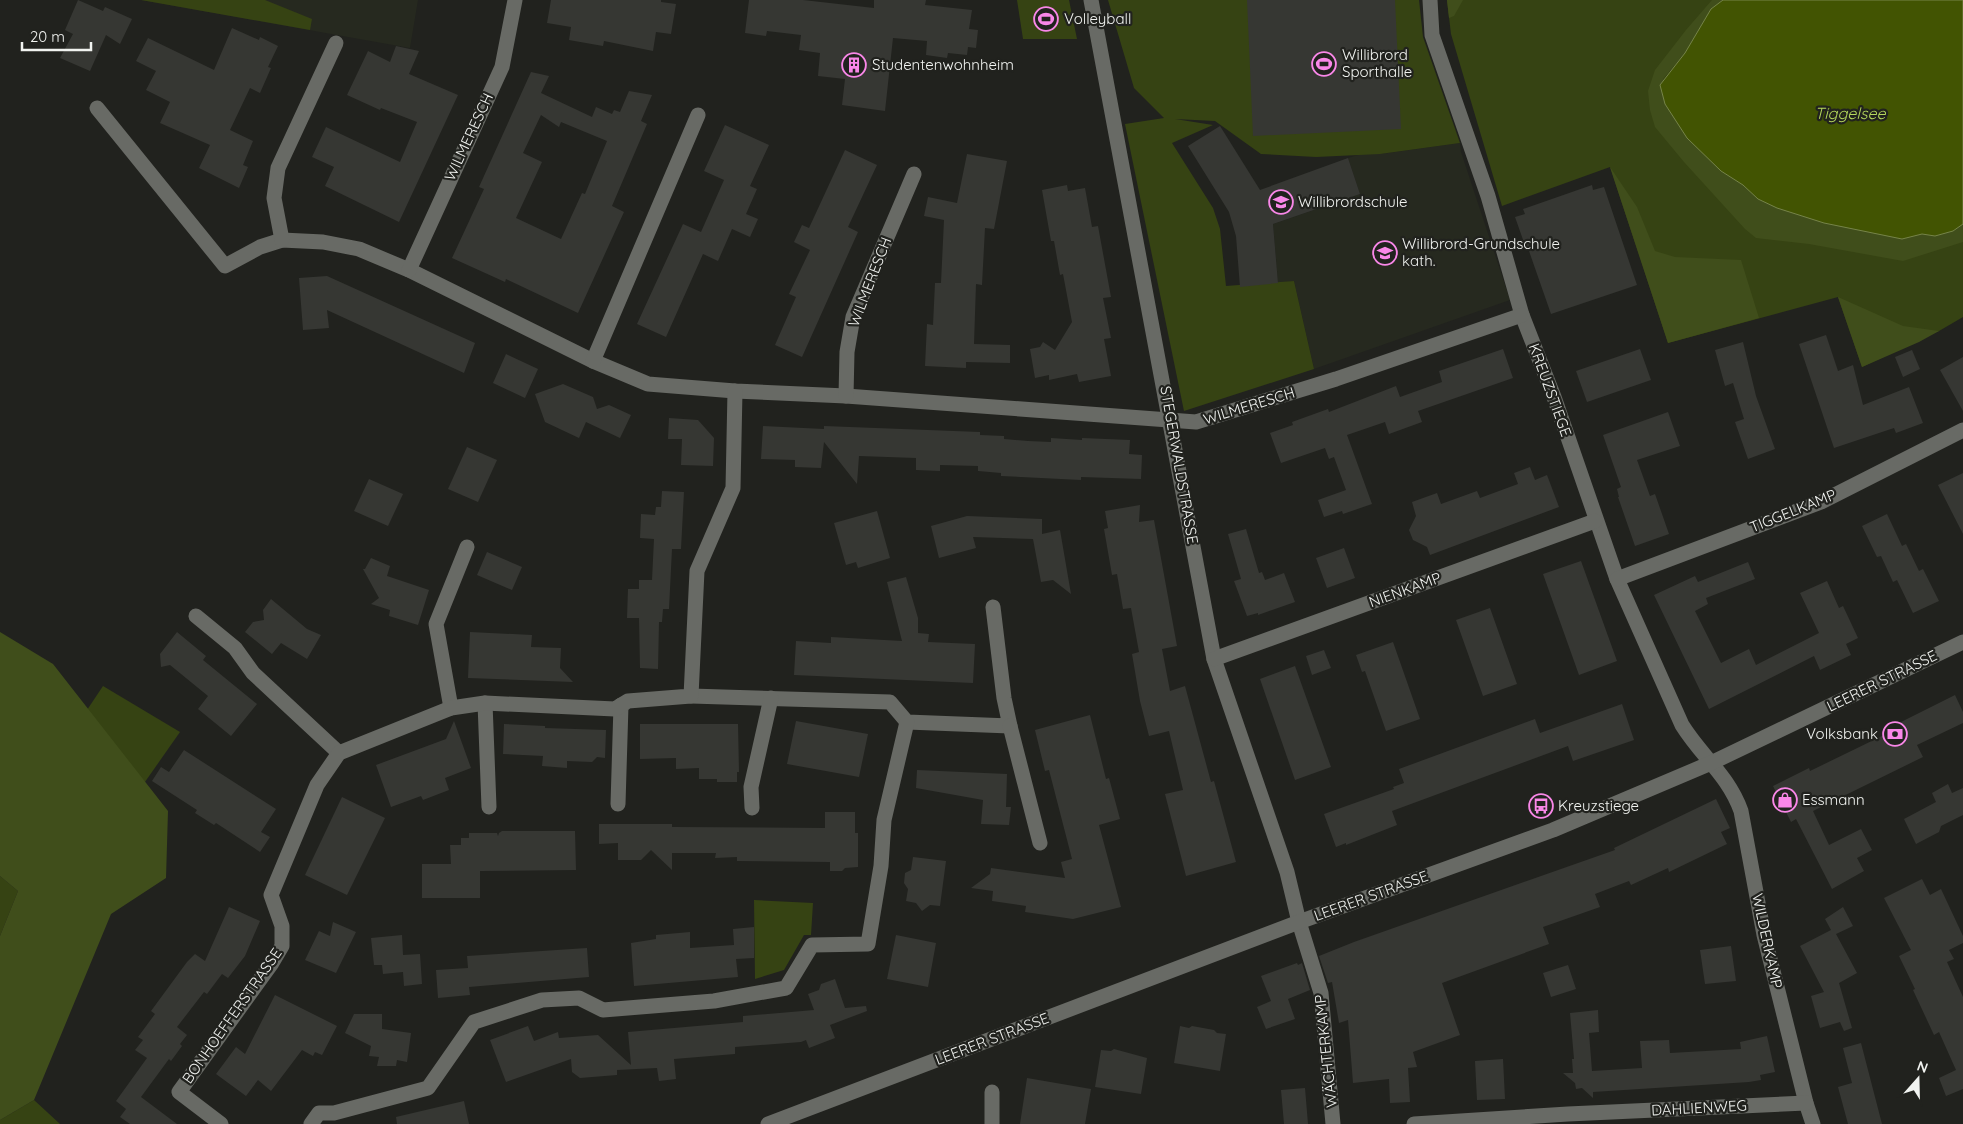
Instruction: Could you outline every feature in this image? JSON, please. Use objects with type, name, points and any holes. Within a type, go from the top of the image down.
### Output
[{"type":"street","name":"WILMERESCH","points":[[409,270],[502,66],[515,0]]},
{"type":"street","name":"STEGERWALDSTRASSE","points":[[1091,0],[1214,659],[1287,872],[1299,922]]},
{"type":"street","name":"KREUZSTIEGE","points":[[1430,0],[1432,35],[1488,196],[1522,315],[1554,397],[1595,521],[1617,580],[1682,725],[1693,742],[1711,763]]},
{"type":"street","points":[[282,240],[274,198],[278,168],[336,43]]},
{"type":"street","name":"WILMERESCH","points":[[97,108],[225,266],[260,247],[282,240],[323,242],[359,249],[409,270],[593,361],[648,384],[735,391],[846,396],[1196,422],[1336,379],[1522,315]]},
{"type":"street","points":[[593,361],[698,115]]},
{"type":"street","name":"WILMERESCH","points":[[846,396],[847,352],[853,317],[914,174]]},
{"type":"street","points":[[691,696],[697,571],[734,488],[735,391]]},
{"type":"street","name":"TIGGELKAMP","points":[[1617,580],[1821,502],[1963,430]]},
{"type":"street","name":"NIENKAMP","points":[[1214,659],[1595,521]]},
{"type":"street","points":[[451,708],[436,624],[467,547]]},
{"type":"street","points":[[993,607],[1004,698],[1040,842]]},
{"type":"street","points":[[196,616],[235,648],[253,673],[339,753],[451,708],[485,703],[615,709],[628,701],[691,696],[890,702],[906,722],[1010,726]]},
{"type":"street","name":"LEERER STRASSE","points":[[768,1124],[1299,922],[1553,830],[1711,763],[1963,642]]},
{"type":"street","points":[[752,808],[751,787],[771,698]]},
{"type":"street","points":[[485,703],[489,807]]},
{"type":"street","points":[[618,804],[622,705]]},
{"type":"street","points":[[311,1124],[319,1113],[334,1113],[428,1088],[474,1022],[542,1000],[579,998],[603,1010],[723,1000],[786,988],[812,945],[868,944],[881,866],[884,820],[906,722]]},
{"type":"street","name":"BONHOEFFERSTRASSE","points":[[221,1124],[179,1092],[272,963],[282,946],[282,926],[271,895],[318,785],[339,753]]},
{"type":"street","name":"WILDERKAMP","points":[[1711,763],[1726,780],[1735,795],[1741,812],[1764,935],[1806,1103],[1813,1124]]},
{"type":"street","name":"WÄCHTERKAMP","points":[[1299,922],[1321,993],[1333,1124]]},
{"type":"street","points":[[992,1092],[992,1124]]},
{"type":"street","name":"DAHLIENWEG","points":[[1414,1124],[1568,1119],[1806,1103]]},
{"type":"shaded area","points":[[141,0],[418,0],[410,48]]},
{"type":"shaded area","points":[[141,0],[265,0],[312,19],[310,30]]},
{"type":"shaded area","name":"Volleyball","points":[[1017,0],[1069,0],[1077,39],[1023,39]]},
{"type":"shaded area","points":[[1108,0],[1419,0],[1423,37],[1460,143],[1380,154],[1316,157],[1261,154],[1215,121],[1175,119],[1213,125],[1172,143],[1213,208],[1220,229],[1226,286],[1294,281],[1314,369],[1184,411],[1125,124],[1164,118],[1134,88]]},
{"type":"shaded area","points":[[1447,0],[1963,0],[1963,317],[1939,331],[1862,367],[1838,297],[1668,343],[1610,167],[1502,206],[1451,34]]},
{"type":"shaded area","points":[[1447,0],[1463,0],[1454,16],[1449,18]]},
{"type":"shaded area","points":[[1712,0],[1723,0],[1711,9],[1685,53],[1663,79],[1721,171],[1743,185],[1758,199],[1902,239],[1922,234],[1935,236],[1953,231],[1963,224],[1963,242],[1903,261],[1809,244],[1756,238],[1745,229],[1655,127],[1650,110],[1648,91],[1655,70]]},
{"type":"shaded area","name":"Willibrord-Grundschule kath.","points":[[1460,143],[1461,152],[1510,300],[1314,369],[1294,281],[1278,283],[1273,224],[1360,194],[1348,158],[1364,153],[1380,154]]},
{"type":"shaded area","points":[[1610,167],[1637,207],[1655,251],[1675,257],[1741,260],[1759,318],[1668,343]]},
{"type":"shaded area","points":[[1838,297],[1903,326],[1939,331],[1862,367]]},
{"type":"shaded area","points":[[0,632],[53,664],[168,811],[166,878],[111,914],[34,1100],[0,1120],[0,936],[18,891],[0,876]]},
{"type":"shaded area","points":[[103,686],[180,732],[140,789],[77,725]]},
{"type":"shaded area","points":[[0,876],[18,891],[0,936]]},
{"type":"shaded area","points":[[754,900],[813,903],[811,935],[804,935],[784,970],[755,979]]},
{"type":"shaded area","points":[[34,1100],[60,1124],[0,1124],[0,1120]]},
{"type":"water","name":"Tiggelsee","points":[[1723,0],[1963,0],[1963,224],[1953,231],[1935,236],[1922,234],[1902,239],[1824,223],[1777,208],[1758,199],[1743,185],[1721,171],[1687,138],[1665,104],[1660,85],[1685,53],[1711,9]]},
{"type":"building","points":[[78,0],[103,11],[105,7],[132,19],[120,44],[106,35],[90,71],[60,58],[73,34],[65,30]]},
{"type":"building","points":[[551,0],[661,0],[661,2],[676,4],[671,34],[656,32],[653,51],[604,41],[603,46],[569,40],[571,27],[547,23]]},
{"type":"building","name":"Studentenwohnheim","points":[[749,0],[803,0],[874,8],[874,0],[926,0],[925,5],[972,10],[969,29],[978,30],[976,48],[968,47],[967,55],[948,53],[947,58],[926,55],[927,41],[893,38],[885,111],[842,105],[845,79],[818,76],[820,53],[799,50],[801,35],[767,31],[766,36],[745,33]]},
{"type":"building","name":"Willibrord Sporthalle","points":[[1247,0],[1395,0],[1401,129],[1253,136]]},
{"type":"building","points":[[232,28],[259,40],[260,37],[278,46],[268,67],[271,68],[260,93],[250,88],[230,130],[253,141],[243,165],[248,167],[239,188],[199,168],[210,145],[160,123],[170,102],[146,90],[156,71],[136,61],[148,38],[214,70]]},
{"type":"building","points":[[396,46],[419,51],[409,74],[458,95],[399,222],[325,186],[334,167],[312,157],[326,127],[400,162],[417,122],[381,108],[380,110],[347,95],[368,51],[390,62]]},
{"type":"building","points":[[531,72],[549,76],[541,93],[592,117],[596,107],[612,114],[614,110],[620,112],[629,91],[652,95],[641,121],[647,124],[612,206],[624,212],[578,313],[506,279],[505,282],[452,258],[484,189],[479,187]],"holes":[[[541,115],[559,127],[561,122],[607,141],[585,194],[582,193],[561,239],[516,218],[542,162],[523,153]]]},
{"type":"building","points":[[725,125],[769,145],[750,186],[757,189],[746,214],[758,219],[750,237],[732,229],[718,261],[703,254],[666,337],[637,324],[683,224],[701,232],[724,180],[704,171]]},
{"type":"building","name":"Willibrordschule","points":[[1220,126],[1260,190],[1348,158],[1360,194],[1273,224],[1278,283],[1240,287],[1236,236],[1229,212],[1188,146]]},
{"type":"building","points":[[845,150],[877,165],[848,227],[858,232],[802,357],[775,345],[796,297],[789,294],[810,250],[794,242],[802,225],[809,228]]},
{"type":"building","points":[[967,154],[1007,161],[994,229],[985,228],[982,285],[976,284],[974,344],[1010,345],[1010,363],[966,362],[966,368],[925,366],[927,324],[933,325],[935,283],[941,283],[944,220],[924,216],[928,197],[957,203]]},
{"type":"building","points":[[1067,185],[1068,191],[1085,188],[1092,227],[1098,226],[1111,297],[1103,298],[1111,338],[1104,339],[1111,376],[1079,382],[1077,374],[1049,380],[1049,375],[1035,378],[1030,349],[1040,347],[1043,342],[1055,350],[1072,322],[1063,274],[1060,275],[1054,241],[1051,241],[1042,190]]},
{"type":"building","points":[[1592,185],[1593,190],[1604,187],[1637,285],[1551,314],[1515,217],[1525,214],[1523,209]]},
{"type":"building","points":[[327,276],[475,343],[464,373],[327,310],[329,328],[303,330],[299,278]]},
{"type":"building","points":[[1826,335],[1838,371],[1853,365],[1863,405],[1909,387],[1923,423],[1896,433],[1894,428],[1834,448],[1799,344]]},
{"type":"building","points":[[1743,342],[1756,396],[1775,449],[1748,459],[1735,422],[1744,419],[1733,383],[1725,386],[1715,350]]},
{"type":"building","points":[[1503,349],[1513,378],[1418,411],[1422,422],[1389,434],[1385,422],[1347,435],[1372,504],[1343,514],[1342,511],[1324,517],[1318,500],[1346,490],[1334,457],[1329,459],[1325,448],[1281,463],[1270,433],[1293,425],[1292,422],[1328,409],[1329,412],[1396,386],[1400,397],[1442,382],[1439,371]]},
{"type":"building","points":[[1640,349],[1651,380],[1587,402],[1576,371]]},
{"type":"building","points":[[1912,350],[1920,369],[1903,377],[1895,357]]},
{"type":"building","points":[[506,354],[538,369],[525,398],[493,383]]},
{"type":"building","points":[[1963,357],[1963,411],[1940,370]]},
{"type":"building","points":[[563,384],[593,397],[597,409],[609,405],[631,415],[620,438],[586,422],[579,438],[545,422],[535,394]]},
{"type":"building","points":[[1668,412],[1680,446],[1637,460],[1650,496],[1655,494],[1669,534],[1635,546],[1618,497],[1617,489],[1621,487],[1603,435]]},
{"type":"building","points":[[669,418],[698,420],[714,438],[713,466],[681,465],[682,439],[668,439]]},
{"type":"building","points":[[763,426],[824,429],[824,426],[980,432],[980,435],[1004,436],[1004,439],[1051,442],[1051,438],[1130,440],[1129,454],[1142,455],[1141,479],[1081,477],[1081,480],[1001,476],[1001,473],[978,471],[978,466],[940,465],[940,471],[916,470],[916,458],[859,456],[857,484],[824,442],[821,468],[795,467],[795,460],[761,459]]},
{"type":"building","points":[[467,447],[497,460],[478,502],[448,489]]},
{"type":"building","points":[[1530,467],[1535,480],[1547,475],[1559,507],[1430,555],[1427,547],[1413,540],[1409,530],[1416,516],[1412,502],[1437,493],[1441,504],[1477,491],[1480,498],[1518,484],[1514,473]]},
{"type":"building","points":[[1963,473],[1963,534],[1938,485]]},
{"type":"building","points":[[369,479],[403,494],[388,526],[354,511]]},
{"type":"building","points":[[662,491],[684,492],[681,549],[672,549],[669,609],[663,609],[662,622],[659,622],[658,669],[640,668],[639,618],[627,618],[628,589],[639,589],[639,580],[652,580],[654,539],[640,538],[641,514],[655,515],[656,507],[661,507]]},
{"type":"building","points":[[1140,505],[1139,522],[1154,520],[1177,646],[1162,649],[1170,691],[1185,686],[1211,782],[1214,781],[1236,862],[1186,876],[1165,794],[1183,790],[1169,731],[1149,736],[1140,701],[1132,654],[1139,652],[1131,608],[1123,609],[1117,574],[1112,575],[1104,529],[1108,528],[1105,511]]},
{"type":"building","points":[[877,511],[890,558],[858,568],[856,562],[846,565],[834,523]]},
{"type":"building","points":[[1887,514],[1902,546],[1906,544],[1919,571],[1923,569],[1939,601],[1913,613],[1897,580],[1893,582],[1881,556],[1877,557],[1862,526]]},
{"type":"building","points":[[967,516],[1042,519],[1042,534],[1060,530],[1071,594],[1053,580],[1041,582],[1033,539],[973,537],[976,548],[939,558],[931,526]]},
{"type":"building","points":[[1246,529],[1259,573],[1262,572],[1265,580],[1284,573],[1295,602],[1258,615],[1258,613],[1247,616],[1234,581],[1241,579],[1228,534]]},
{"type":"building","points":[[1344,548],[1355,578],[1327,588],[1316,558]]},
{"type":"building","points":[[487,552],[522,567],[512,590],[477,575]]},
{"type":"building","points":[[371,558],[390,566],[387,576],[429,590],[418,625],[389,616],[390,610],[371,604],[379,598],[363,569],[365,569]]},
{"type":"building","points":[[1581,561],[1617,661],[1579,675],[1543,574]]},
{"type":"building","points":[[1748,562],[1755,579],[1706,598],[1708,604],[1695,611],[1721,663],[1749,649],[1756,665],[1819,633],[1800,593],[1827,581],[1839,608],[1843,606],[1858,638],[1846,644],[1851,655],[1820,670],[1814,656],[1709,709],[1654,595],[1695,576],[1698,582]]},
{"type":"building","points":[[906,577],[918,618],[918,633],[929,634],[928,642],[975,644],[973,683],[794,675],[796,641],[831,643],[831,637],[902,641],[887,582]]},
{"type":"building","points":[[271,599],[307,629],[321,635],[307,659],[281,643],[272,654],[245,632],[253,622],[264,620],[263,610]]},
{"type":"building","points":[[1490,608],[1517,684],[1483,696],[1456,620]]},
{"type":"building","points":[[177,632],[206,656],[203,660],[257,704],[231,736],[198,709],[208,696],[170,665],[161,667],[160,654]]},
{"type":"building","points":[[470,632],[532,635],[531,647],[561,648],[560,668],[573,682],[468,678]]},
{"type":"building","points":[[1393,642],[1420,719],[1386,731],[1365,671],[1362,672],[1356,655]]},
{"type":"building","points":[[1324,650],[1331,668],[1312,675],[1306,656]]},
{"type":"building","points":[[1295,666],[1331,767],[1295,780],[1260,679]]},
{"type":"building","points":[[1955,695],[1963,712],[1963,723],[1917,745],[1923,757],[1813,811],[1829,845],[1861,829],[1872,850],[1857,858],[1864,871],[1832,889],[1796,819],[1791,822],[1773,786],[1809,768],[1810,771],[1884,735],[1883,731]]},
{"type":"building","points":[[1622,704],[1634,740],[1573,761],[1568,746],[1392,811],[1397,825],[1346,845],[1346,843],[1336,847],[1324,814],[1394,789],[1393,787],[1404,783],[1399,769],[1535,719],[1540,733]]},
{"type":"building","points":[[1090,715],[1106,779],[1109,778],[1120,819],[1099,825],[1121,907],[1073,919],[1025,912],[1026,906],[992,901],[993,891],[971,888],[990,874],[991,868],[1065,878],[1061,862],[1072,859],[1049,770],[1045,771],[1035,730]]},
{"type":"building","points":[[454,721],[471,768],[445,778],[449,790],[423,800],[421,796],[391,807],[376,765],[446,739]]},
{"type":"building","points":[[796,721],[868,734],[859,777],[787,764]]},
{"type":"building","points":[[504,724],[545,726],[545,728],[606,730],[605,758],[597,757],[592,762],[567,761],[567,768],[542,766],[543,756],[503,754]]},
{"type":"building","points":[[640,724],[738,724],[739,772],[737,772],[737,782],[717,782],[717,779],[699,779],[699,768],[676,769],[676,758],[640,759]]},
{"type":"building","points":[[184,750],[276,809],[261,832],[270,837],[260,852],[216,823],[214,825],[195,813],[197,810],[152,781],[161,767],[169,772]]},
{"type":"building","points":[[917,770],[1007,774],[1006,807],[1011,807],[1009,825],[981,824],[983,800],[916,788]]},
{"type":"building","points":[[1948,784],[1952,793],[1963,788],[1963,815],[1941,826],[1939,832],[1916,844],[1904,819],[1936,802],[1932,793]]},
{"type":"building","points":[[342,797],[385,818],[347,895],[305,875]]},
{"type":"building","points":[[1716,799],[1730,828],[1721,832],[1727,844],[1669,872],[1668,868],[1631,885],[1629,881],[1595,894],[1600,907],[1543,927],[1549,944],[1442,983],[1460,1035],[1413,1052],[1417,1067],[1408,1068],[1410,1102],[1390,1103],[1389,1079],[1353,1083],[1348,1020],[1339,1023],[1332,982],[1328,983],[1319,956],[1615,850],[1614,848]]},
{"type":"building","points":[[825,812],[855,812],[855,833],[858,833],[858,867],[845,868],[842,871],[830,871],[830,862],[737,861],[737,857],[715,858],[716,853],[672,853],[672,870],[651,850],[641,860],[618,860],[618,843],[599,844],[599,824],[672,824],[672,827],[825,828]]},
{"type":"building","points":[[502,831],[575,831],[576,870],[480,871],[480,898],[422,898],[422,864],[451,864],[450,845],[461,845],[461,838],[469,838],[469,833],[497,833],[498,836]]},
{"type":"building","points":[[913,857],[946,861],[940,906],[930,905],[922,911],[916,903],[906,901],[908,889],[904,883],[905,873],[911,870]]},
{"type":"building","points":[[1922,879],[1930,895],[1941,889],[1963,936],[1963,943],[1949,950],[1954,959],[1947,962],[1963,997],[1963,1089],[1946,1096],[1939,1078],[1956,1070],[1939,1032],[1934,1035],[1913,990],[1915,989],[1899,956],[1911,950],[1884,898]]},
{"type":"building","points":[[229,907],[260,921],[245,956],[228,978],[222,974],[207,994],[204,992],[177,1027],[187,1035],[180,1044],[182,1046],[171,1061],[169,1059],[141,1097],[177,1124],[130,1124],[120,1117],[126,1109],[116,1101],[147,1058],[135,1050],[143,1040],[138,1037],[155,1014],[151,1011],[187,962],[195,954],[205,961]]},
{"type":"building","points":[[1843,907],[1853,926],[1836,934],[1857,973],[1839,983],[1852,1028],[1844,1031],[1840,1022],[1820,1028],[1811,996],[1824,992],[1800,946],[1831,930],[1825,919]]},
{"type":"building","points":[[333,922],[356,932],[336,973],[305,960],[319,931],[330,936]]},
{"type":"building","points":[[754,927],[754,958],[736,959],[738,977],[634,986],[631,943],[656,939],[656,935],[690,932],[690,948],[734,945],[733,929]]},
{"type":"building","points":[[402,935],[403,955],[420,954],[422,984],[404,986],[403,972],[383,974],[382,965],[374,965],[371,938]]},
{"type":"building","points":[[896,935],[936,943],[928,987],[887,979]]},
{"type":"building","points":[[1731,946],[1736,981],[1705,984],[1700,950]]},
{"type":"building","points":[[587,948],[589,977],[469,987],[470,995],[438,998],[436,970],[468,968],[467,956]]},
{"type":"building","points":[[1297,963],[1298,965],[1302,963],[1310,990],[1288,999],[1295,1019],[1266,1029],[1257,1007],[1271,1001],[1261,976]]},
{"type":"building","points":[[1568,965],[1576,989],[1551,997],[1543,973]]},
{"type":"building","points":[[835,979],[845,1008],[866,1006],[867,1011],[830,1025],[835,1038],[809,1048],[806,1040],[735,1047],[735,1054],[674,1059],[676,1079],[659,1081],[657,1068],[617,1070],[617,1075],[580,1078],[572,1072],[571,1059],[506,1082],[490,1040],[528,1026],[534,1041],[558,1032],[559,1038],[598,1035],[631,1065],[628,1032],[743,1022],[743,1016],[814,1010],[808,994],[819,990],[821,984]]},
{"type":"building","points":[[275,995],[337,1026],[322,1055],[315,1052],[313,1056],[302,1050],[271,1091],[258,1080],[246,1096],[216,1074],[236,1047],[245,1054]]},
{"type":"building","points":[[1598,1010],[1599,1032],[1589,1033],[1592,1071],[1642,1068],[1640,1041],[1669,1040],[1670,1053],[1741,1049],[1740,1042],[1767,1036],[1775,1072],[1760,1075],[1761,1080],[1749,1082],[1593,1092],[1593,1098],[1582,1088],[1576,1089],[1575,1083],[1563,1073],[1573,1073],[1572,1059],[1574,1059],[1570,1013]]},
{"type":"building","points":[[354,1014],[382,1014],[382,1029],[411,1033],[407,1062],[397,1060],[396,1066],[377,1066],[379,1057],[369,1056],[371,1046],[345,1033]]},
{"type":"building","points":[[1180,1026],[1189,1028],[1192,1026],[1226,1034],[1220,1071],[1174,1063]]},
{"type":"building","points":[[1861,1043],[1882,1124],[1848,1124],[1838,1087],[1852,1083],[1843,1048]]},
{"type":"building","points":[[1114,1049],[1147,1058],[1141,1094],[1095,1087],[1101,1050],[1111,1051]]},
{"type":"building","points":[[1503,1059],[1505,1099],[1477,1100],[1475,1061]]},
{"type":"building","points":[[1027,1078],[1091,1089],[1085,1124],[1020,1124]]},
{"type":"building","points":[[1305,1088],[1308,1124],[1284,1124],[1281,1090]]},
{"type":"building","points":[[464,1101],[469,1124],[397,1124],[396,1117]]},
{"type":"place","name":"Volleyball","points":[[1046,19]]},
{"type":"place","name":"Willibrord Sporthalle","points":[[1324,64]]},
{"type":"place","name":"Studentenwohnheim","points":[[854,65]]},
{"type":"place","name":"Willibrordschule","points":[[1281,202]]},
{"type":"place","name":"Willibrord-Grundschule kath.","points":[[1385,253]]},
{"type":"place","name":"Volksbank","points":[[1895,734]]},
{"type":"place","name":"Essmann","points":[[1785,800]]},
{"type":"place","name":"Kreuzstiege","points":[[1541,806]]}]
